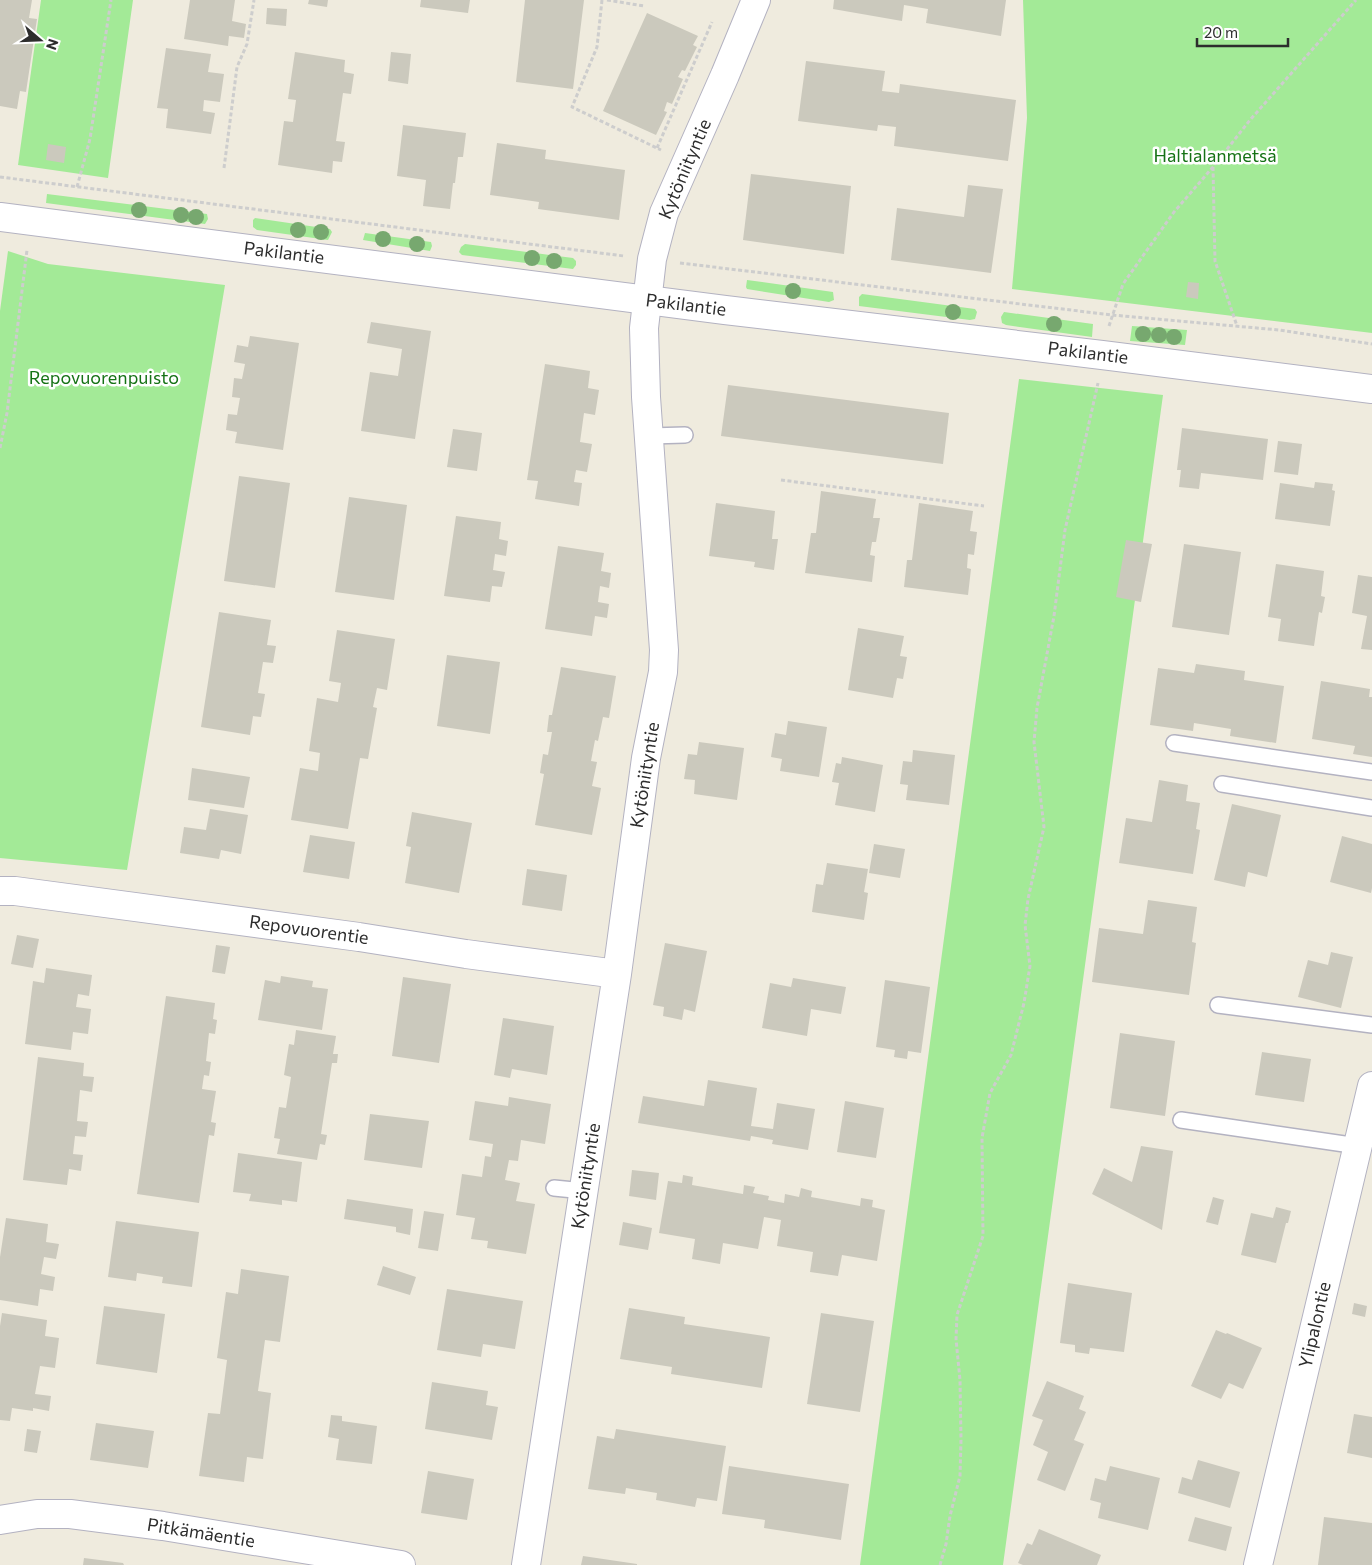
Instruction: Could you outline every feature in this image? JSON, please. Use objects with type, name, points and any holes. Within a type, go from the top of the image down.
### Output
[{"type":"street","name":"Kytöniityntie","points":[[526,1565],[618,974],[646,758],[664,672],[646,397],[644,328],[652,259],[664,213],[756,0]]},
{"type":"street","name":"Pakilantie","points":[[0,217],[647,300],[1372,389]]},
{"type":"street","name":"Repovuorentie","points":[[0,891],[15,891],[187,913],[618,974]]},
{"type":"street","name":"Ylipalontie","points":[[1258,1565],[1372,1086]]},
{"type":"street","name":"Pitkämäentie","points":[[0,1520],[37,1514],[70,1514],[157,1525],[401,1565]]},
{"type":"lane","points":[[650,436],[685,435]]},
{"type":"lane","points":[[1174,743],[1372,772]]},
{"type":"lane","points":[[1222,784],[1372,808]]},
{"type":"lane","points":[[1218,1005],[1372,1025]]},
{"type":"lane","points":[[1181,1120],[1358,1146]]},
{"type":"lane","points":[[554,1188],[584,1191]]},
{"type":"path","points":[[77,187],[90,139],[111,0]]},
{"type":"path","points":[[224,168],[237,67],[247,44],[254,0]]},
{"type":"path","points":[[602,0],[597,47],[572,107],[686,163]]},
{"type":"path","points":[[607,0],[644,6]]},
{"type":"path","points":[[1112,315],[1123,284],[1174,212],[1250,120],[1356,0]]},
{"type":"path","points":[[657,148],[712,22]]},
{"type":"path","points":[[1213,167],[1215,261],[1237,326]]},
{"type":"path","points":[[0,177],[1112,315],[1280,330],[1372,344]]},
{"type":"path","points":[[0,448],[28,244]]},
{"type":"path","points":[[940,1565],[960,1476],[960,1380],[956,1339],[957,1315],[983,1236],[982,1138],[990,1093],[1011,1054],[1024,1003],[1030,966],[1025,925],[1028,899],[1044,826],[1034,742],[1038,708],[1054,616],[1065,530],[1099,381]]},
{"type":"path","points":[[781,480],[984,506]]},
{"type":"green space","points":[[41,0],[133,0],[108,178],[18,165]]},
{"type":"green space","name":"Haltialanmetsä","points":[[1023,0],[1372,0],[1372,333],[1012,289],[1027,118]]},
{"type":"green space","points":[[47,194],[207,214],[208,219],[205,224],[46,203]]},
{"type":"green space","points":[[255,218],[330,229],[332,232],[328,240],[257,230],[253,227],[253,220]]},
{"type":"green space","points":[[365,233],[431,242],[432,246],[430,251],[363,240]]},
{"type":"green space","points":[[465,244],[573,258],[576,261],[576,265],[573,269],[462,255],[459,252]]},
{"type":"green space","name":"Repovuorenpuisto","points":[[8,251],[48,264],[225,285],[127,870],[0,858],[0,311]]},
{"type":"green space","points":[[747,280],[833,292],[834,300],[829,302],[747,289]]},
{"type":"green space","points":[[862,294],[975,309],[977,312],[975,319],[970,320],[859,306],[859,297]]},
{"type":"green space","points":[[1004,312],[1093,324],[1092,337],[1006,325],[1002,323],[1001,317]]},
{"type":"green space","points":[[1132,326],[1187,330],[1185,345],[1130,341]]},
{"type":"green space","points":[[1019,379],[1163,395],[1003,1565],[860,1565]]},
{"type":"building","points":[[0,0],[32,0],[29,18],[37,19],[26,92],[20,91],[17,109],[0,106]]},
{"type":"building","points":[[190,0],[235,0],[232,21],[246,24],[244,38],[229,36],[228,46],[184,39]]},
{"type":"building","points":[[309,0],[328,0],[327,7],[308,4]]},
{"type":"building","points":[[421,0],[470,0],[468,13],[420,7]]},
{"type":"building","points":[[525,0],[584,0],[573,89],[516,82]]},
{"type":"building","points":[[834,0],[1006,0],[1001,36],[926,23],[928,9],[904,5],[902,21],[833,9]]},
{"type":"building","points":[[267,8],[287,9],[286,26],[266,24]]},
{"type":"building","points":[[647,13],[698,36],[693,45],[697,47],[685,71],[682,70],[678,77],[683,79],[672,104],[667,102],[664,111],[667,112],[656,135],[603,111]]},
{"type":"building","points":[[166,48],[211,54],[208,72],[224,74],[220,102],[204,100],[203,111],[215,113],[211,134],[166,128],[168,109],[157,108]]},
{"type":"building","points":[[295,52],[345,60],[344,72],[354,74],[351,94],[343,93],[336,141],[345,142],[342,162],[333,161],[332,173],[278,165],[284,121],[293,122],[296,100],[288,99]]},
{"type":"building","points":[[391,52],[411,54],[408,84],[388,81]]},
{"type":"building","points":[[806,61],[885,71],[882,91],[899,93],[900,84],[1016,100],[1008,161],[894,146],[896,127],[878,125],[877,131],[798,121]]},
{"type":"building","points":[[403,125],[466,133],[463,157],[458,157],[450,209],[423,206],[426,180],[397,176]]},
{"type":"building","points":[[497,143],[546,150],[545,159],[625,170],[619,220],[538,209],[539,202],[490,195]]},
{"type":"building","points":[[48,144],[66,147],[64,163],[46,160]]},
{"type":"building","points":[[751,174],[851,186],[844,254],[743,240]]},
{"type":"building","points":[[968,185],[1003,189],[991,273],[891,260],[897,208],[964,217]]},
{"type":"building","points":[[1188,282],[1199,283],[1198,299],[1186,297]]},
{"type":"building","points":[[371,322],[431,331],[415,439],[361,431],[370,372],[398,376],[402,349],[367,343]]},
{"type":"building","points":[[250,336],[299,343],[283,450],[235,443],[237,432],[226,430],[228,414],[237,415],[240,398],[232,397],[234,378],[242,379],[245,364],[234,362],[237,345],[248,347]]},
{"type":"building","points":[[545,364],[590,371],[588,388],[599,390],[595,415],[584,413],[580,442],[592,444],[587,472],[576,470],[574,482],[582,483],[579,506],[535,499],[538,481],[527,480]]},
{"type":"building","points":[[728,385],[949,413],[943,464],[721,436]]},
{"type":"building","points":[[1182,428],[1268,439],[1263,480],[1201,473],[1199,489],[1179,487],[1181,470],[1177,470]]},
{"type":"building","points":[[453,429],[482,433],[477,471],[447,467]]},
{"type":"building","points":[[1278,441],[1302,444],[1298,475],[1274,472]]},
{"type":"building","points":[[239,476],[290,483],[275,588],[224,581]]},
{"type":"building","points":[[1315,482],[1333,484],[1332,490],[1335,491],[1330,526],[1275,519],[1280,483],[1314,488]]},
{"type":"building","points":[[821,491],[876,499],[873,518],[880,518],[876,542],[872,542],[870,555],[875,556],[872,582],[805,573],[811,533],[816,533]]},
{"type":"building","points":[[349,497],[407,505],[394,600],[335,592]]},
{"type":"building","points":[[716,503],[775,511],[772,539],[778,539],[774,570],[754,567],[755,562],[709,556]]},
{"type":"building","points":[[919,503],[973,511],[970,531],[977,532],[974,555],[968,554],[967,568],[971,569],[968,595],[904,587],[907,560],[912,560]]},
{"type":"building","points":[[456,516],[501,522],[499,539],[508,541],[506,556],[495,554],[493,570],[505,572],[502,587],[492,586],[490,602],[444,596]]},
{"type":"building","points":[[1126,540],[1152,544],[1141,602],[1116,597]]},
{"type":"building","points":[[1184,544],[1241,552],[1229,635],[1172,627]]},
{"type":"building","points":[[558,546],[604,553],[601,571],[611,573],[609,588],[600,586],[598,602],[609,604],[607,618],[595,616],[592,636],[545,629]]},
{"type":"building","points":[[1276,564],[1324,571],[1321,596],[1325,597],[1322,613],[1319,612],[1314,646],[1278,641],[1281,619],[1268,617]]},
{"type":"building","points":[[1358,575],[1372,577],[1372,650],[1361,649],[1367,616],[1352,613]]},
{"type":"building","points":[[219,612],[271,620],[267,645],[276,646],[273,663],[263,662],[258,693],[265,694],[261,717],[253,716],[250,735],[201,727]]},
{"type":"building","points":[[858,628],[904,636],[900,656],[907,657],[903,679],[897,678],[893,698],[848,690]]},
{"type":"building","points":[[337,630],[395,639],[387,690],[377,688],[373,707],[377,708],[368,759],[360,758],[348,829],[291,820],[300,768],[318,771],[320,753],[309,751],[317,698],[338,702],[341,683],[329,681]]},
{"type":"building","points":[[447,655],[500,662],[490,734],[437,726]]},
{"type":"building","points":[[1196,664],[1245,671],[1244,680],[1284,686],[1276,743],[1230,736],[1231,729],[1194,723],[1193,731],[1150,725],[1158,668],[1194,673]]},
{"type":"building","points":[[561,667],[616,676],[609,718],[603,717],[598,741],[595,740],[591,761],[597,762],[592,786],[601,788],[592,835],[535,825],[544,774],[540,773],[543,754],[548,755],[552,732],[547,732],[549,715],[552,715]]},
{"type":"building","points":[[1321,681],[1370,689],[1369,697],[1372,697],[1372,757],[1353,754],[1355,746],[1312,739]]},
{"type":"building","points":[[788,721],[827,727],[819,777],[780,771],[782,759],[771,757],[775,733],[786,735]]},
{"type":"building","points":[[699,742],[744,748],[737,800],[694,794],[695,780],[684,779],[688,754],[697,755]]},
{"type":"building","points":[[913,750],[955,755],[949,805],[906,800],[908,785],[900,784],[903,761],[912,762]]},
{"type":"building","points":[[842,757],[883,765],[875,812],[835,805],[839,783],[832,782],[836,763],[841,764]]},
{"type":"building","points":[[192,768],[250,777],[244,808],[188,800]]},
{"type":"building","points":[[1159,780],[1188,785],[1186,801],[1200,803],[1196,829],[1200,830],[1193,874],[1119,863],[1126,818],[1152,822]]},
{"type":"building","points":[[1232,804],[1281,815],[1267,877],[1248,872],[1245,887],[1214,880]]},
{"type":"building","points":[[210,809],[248,815],[241,854],[221,850],[219,859],[180,853],[184,827],[206,830]]},
{"type":"building","points":[[412,812],[472,823],[459,893],[405,883],[411,847],[406,846]]},
{"type":"building","points":[[310,835],[355,842],[349,879],[303,872]]},
{"type":"building","points":[[1342,836],[1372,844],[1371,893],[1330,882]]},
{"type":"building","points":[[874,844],[905,849],[900,878],[869,873]]},
{"type":"building","points":[[827,863],[868,869],[864,892],[868,893],[864,920],[812,912],[816,884],[823,885]]},
{"type":"building","points":[[527,869],[567,875],[562,911],[522,905]]},
{"type":"building","points":[[1148,900],[1197,907],[1192,942],[1196,943],[1189,995],[1092,982],[1099,928],[1143,934]]},
{"type":"building","points":[[17,935],[39,939],[33,968],[11,964]]},
{"type":"building","points":[[665,943],[707,951],[695,1012],[684,1009],[682,1020],[663,1016],[664,1007],[653,1005]]},
{"type":"building","points":[[216,945],[230,947],[225,974],[212,972]]},
{"type":"building","points":[[1331,952],[1353,957],[1341,1008],[1298,997],[1308,960],[1328,965]]},
{"type":"building","points":[[46,968],[92,975],[89,996],[78,994],[76,1007],[91,1009],[88,1034],[73,1032],[71,1050],[25,1044],[33,981],[44,983]]},
{"type":"building","points":[[281,976],[313,981],[312,987],[328,989],[322,1030],[258,1020],[265,980],[280,983]]},
{"type":"building","points":[[403,977],[451,984],[439,1063],[392,1056]]},
{"type":"building","points":[[793,978],[846,987],[841,1014],[811,1009],[807,1036],[762,1028],[770,983],[791,987]]},
{"type":"building","points":[[885,980],[930,987],[921,1053],[908,1051],[907,1059],[894,1057],[895,1050],[876,1047]]},
{"type":"building","points":[[166,996],[215,1003],[213,1019],[217,1020],[215,1034],[209,1033],[206,1061],[211,1062],[209,1076],[204,1075],[202,1089],[216,1091],[211,1122],[216,1123],[214,1136],[209,1135],[199,1203],[137,1194]]},
{"type":"building","points":[[503,1018],[554,1026],[547,1075],[512,1069],[510,1078],[494,1075]]},
{"type":"building","points":[[296,1030],[336,1036],[333,1054],[338,1054],[337,1063],[332,1063],[321,1134],[327,1135],[325,1145],[320,1144],[317,1160],[277,1154],[280,1139],[274,1138],[279,1107],[286,1108],[291,1077],[284,1075],[289,1044],[294,1045]]},
{"type":"building","points":[[1120,1033],[1175,1041],[1165,1116],[1110,1108]]},
{"type":"building","points":[[1262,1052],[1311,1059],[1304,1102],[1255,1095]]},
{"type":"building","points":[[38,1057],[84,1063],[83,1076],[94,1077],[92,1092],[80,1090],[77,1121],[88,1122],[86,1137],[75,1136],[73,1154],[83,1155],[81,1171],[69,1169],[67,1185],[23,1180]]},
{"type":"building","points":[[708,1080],[757,1088],[751,1126],[773,1129],[777,1103],[815,1109],[808,1150],[772,1144],[773,1140],[751,1136],[750,1141],[638,1123],[643,1096],[704,1106]]},
{"type":"building","points":[[509,1097],[551,1104],[545,1144],[521,1140],[518,1161],[509,1160],[505,1180],[520,1183],[516,1201],[535,1204],[526,1254],[487,1248],[488,1241],[471,1239],[475,1218],[456,1215],[462,1174],[482,1177],[485,1156],[491,1157],[493,1144],[469,1140],[475,1101],[508,1106]]},
{"type":"building","points":[[845,1101],[884,1108],[876,1158],[837,1152]]},
{"type":"building","points":[[370,1114],[429,1121],[422,1168],[364,1160]]},
{"type":"building","points":[[1141,1146],[1173,1151],[1162,1230],[1092,1194],[1104,1168],[1132,1182]]},
{"type":"building","points":[[238,1153],[302,1162],[297,1202],[282,1200],[282,1205],[249,1201],[251,1194],[233,1192]]},
{"type":"building","points":[[632,1170],[659,1173],[656,1200],[629,1196]]},
{"type":"building","points":[[683,1175],[693,1177],[692,1185],[743,1194],[744,1185],[755,1187],[753,1193],[769,1196],[768,1200],[784,1203],[785,1194],[799,1197],[801,1188],[812,1191],[811,1197],[860,1206],[861,1198],[873,1200],[872,1207],[885,1210],[877,1261],[842,1255],[838,1276],[810,1272],[813,1252],[777,1246],[781,1220],[764,1217],[758,1249],[723,1243],[720,1264],[692,1259],[695,1239],[659,1233],[668,1181],[682,1183]]},
{"type":"building","points":[[1213,1197],[1224,1200],[1218,1225],[1206,1222]]},
{"type":"building","points":[[347,1199],[413,1209],[410,1235],[396,1232],[396,1227],[344,1219]]},
{"type":"building","points":[[1276,1207],[1291,1211],[1276,1263],[1241,1255],[1251,1213],[1273,1218]]},
{"type":"building","points":[[424,1211],[444,1214],[438,1251],[418,1248]]},
{"type":"building","points":[[6,1218],[48,1224],[46,1242],[59,1244],[56,1259],[44,1257],[41,1274],[55,1277],[53,1291],[40,1289],[38,1306],[0,1300],[0,1257]]},
{"type":"building","points":[[116,1221],[199,1232],[192,1287],[162,1283],[163,1277],[137,1273],[136,1281],[108,1277]]},
{"type":"building","points":[[623,1222],[652,1228],[648,1250],[619,1245]]},
{"type":"building","points":[[383,1266],[416,1277],[410,1295],[377,1285]]},
{"type":"building","points":[[241,1269],[289,1276],[280,1342],[265,1340],[258,1391],[271,1393],[263,1459],[247,1457],[244,1482],[199,1476],[208,1413],[220,1414],[227,1360],[217,1358],[226,1292],[238,1294]]},
{"type":"building","points":[[1068,1283],[1132,1293],[1124,1352],[1090,1348],[1089,1354],[1075,1352],[1075,1345],[1060,1343]]},
{"type":"building","points":[[447,1289],[523,1301],[515,1349],[483,1344],[481,1357],[437,1350]]},
{"type":"building","points":[[1354,1303],[1367,1306],[1365,1317],[1352,1314]]},
{"type":"building","points":[[104,1306],[165,1314],[157,1373],[96,1364]]},
{"type":"building","points":[[629,1308],[685,1317],[684,1324],[770,1337],[762,1388],[671,1374],[672,1367],[620,1359]]},
{"type":"building","points":[[2,1313],[47,1320],[45,1336],[59,1338],[55,1368],[40,1366],[35,1394],[51,1396],[49,1411],[33,1408],[33,1411],[12,1408],[10,1421],[0,1420],[0,1326]]},
{"type":"building","points":[[821,1313],[874,1321],[860,1412],[807,1404]]},
{"type":"building","points":[[1216,1330],[1262,1348],[1243,1389],[1229,1383],[1221,1399],[1191,1386]]},
{"type":"building","points":[[1047,1381],[1084,1396],[1079,1409],[1086,1412],[1074,1440],[1084,1444],[1065,1491],[1037,1480],[1048,1452],[1033,1445],[1043,1420],[1032,1416]]},
{"type":"building","points":[[432,1382],[488,1391],[486,1405],[498,1407],[492,1440],[425,1429]]},
{"type":"building","points":[[1354,1414],[1372,1417],[1372,1458],[1347,1453]]},
{"type":"building","points":[[331,1415],[342,1416],[342,1421],[377,1426],[372,1464],[336,1460],[339,1439],[328,1437]]},
{"type":"building","points":[[96,1423],[154,1431],[148,1468],[90,1460]]},
{"type":"building","points":[[27,1429],[41,1431],[37,1453],[24,1451]]},
{"type":"building","points":[[616,1429],[726,1446],[717,1501],[697,1498],[695,1507],[656,1500],[657,1493],[626,1488],[625,1494],[588,1489],[597,1436],[614,1439]]},
{"type":"building","points":[[1198,1460],[1240,1472],[1230,1508],[1178,1493],[1182,1477],[1192,1480]]},
{"type":"building","points":[[729,1466],[849,1484],[841,1540],[764,1528],[765,1520],[722,1514]]},
{"type":"building","points":[[1110,1466],[1160,1478],[1148,1530],[1098,1518],[1101,1503],[1090,1500],[1095,1478],[1106,1481]]},
{"type":"building","points":[[428,1471],[474,1479],[467,1520],[421,1513]]},
{"type":"building","points":[[1195,1517],[1232,1527],[1226,1551],[1188,1541]]},
{"type":"building","points":[[1324,1517],[1372,1523],[1372,1565],[1318,1565]]},
{"type":"building","points":[[1039,1529],[1101,1555],[1097,1565],[1023,1565],[1018,1563],[1027,1543],[1032,1545]]},
{"type":"building","points":[[583,1556],[637,1564],[637,1565],[581,1565]]},
{"type":"building","points":[[84,1558],[123,1563],[124,1565],[83,1565]]}]
